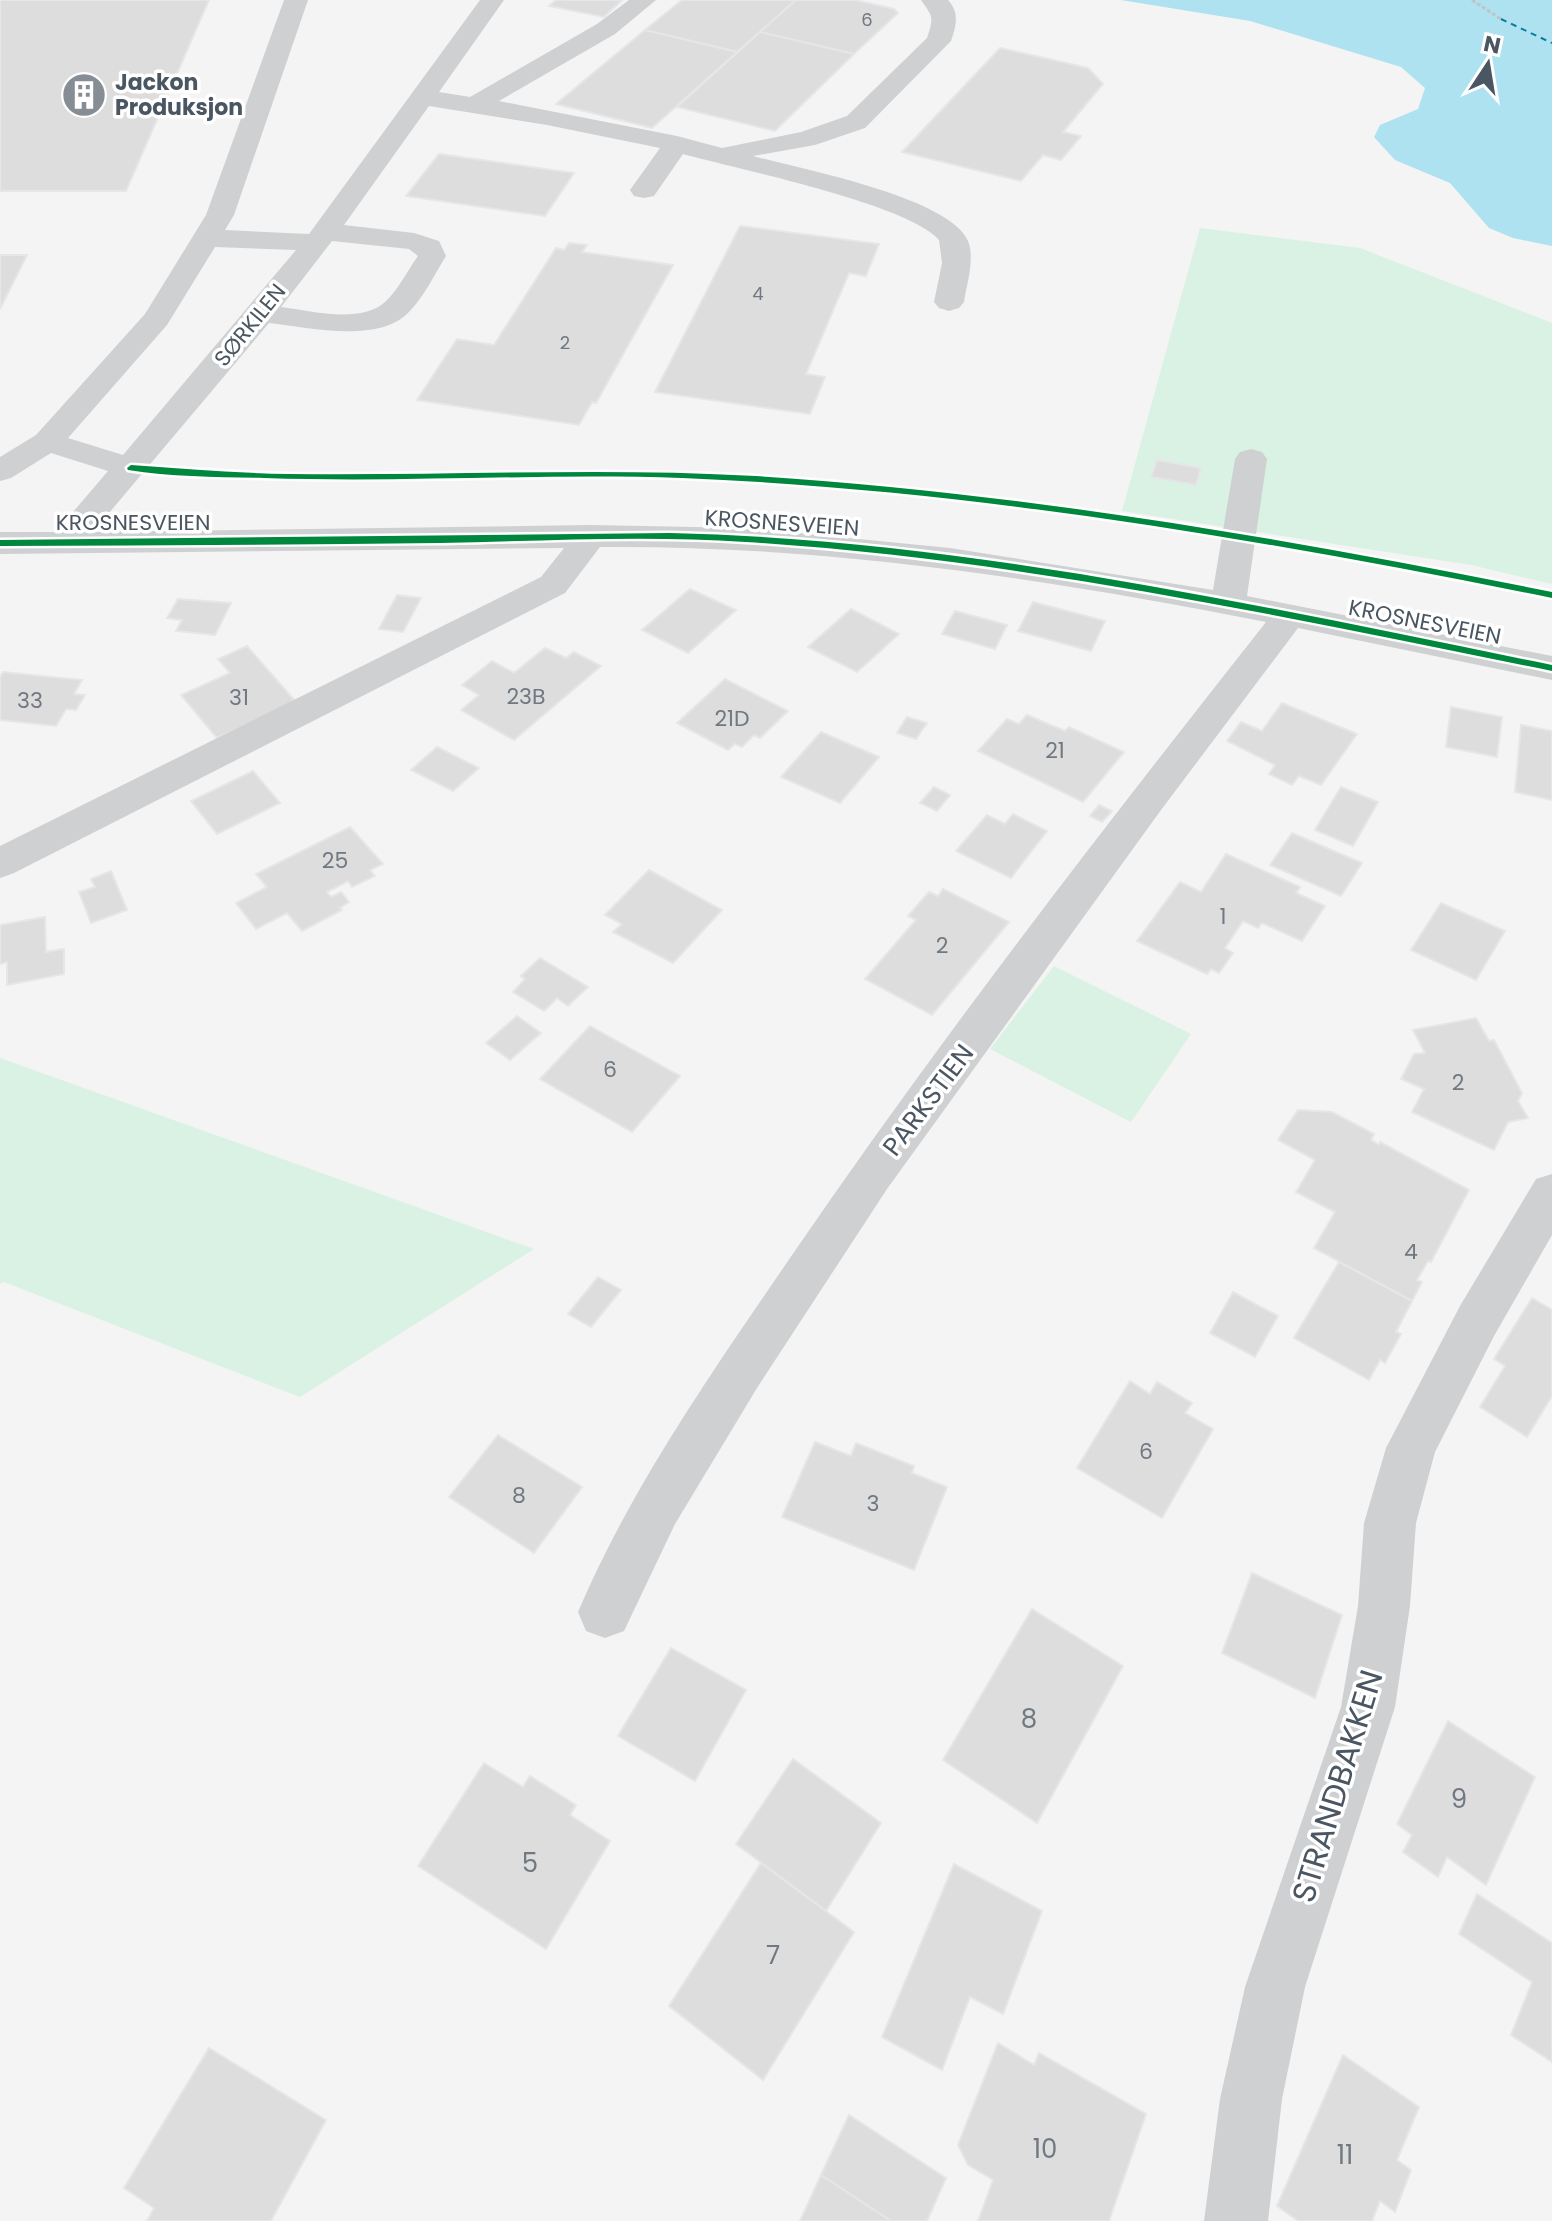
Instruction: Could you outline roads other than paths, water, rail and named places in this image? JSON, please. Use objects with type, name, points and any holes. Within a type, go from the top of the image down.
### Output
[{"type":"street","points":[[0,471],[47,442],[157,319],[208,238],[220,215],[296,0]]},
{"type":"street","name":"SØRKILEN","points":[[65,543],[261,313],[320,238],[492,0]]},
{"type":"street","points":[[474,105],[606,29],[644,0]]},
{"type":"street","points":[[719,155],[806,139],[856,122],[939,41],[945,22],[942,7],[933,0]]},
{"type":"street","points":[[423,97],[677,144],[900,205],[931,219],[950,232],[959,254],[949,302]]},
{"type":"street","points":[[644,190],[677,144]]},
{"type":"street","points":[[208,238],[414,241],[429,247],[432,256],[393,311],[379,319],[350,322],[261,313]]},
{"type":"street","points":[[47,442],[131,468]]},
{"type":"street","points":[[1228,603],[1251,459]]},
{"type":"street","points":[[0,863],[553,585],[591,536]]},
{"type":"street","name":"KROSNESVEIEN","points":[[0,543],[591,536],[743,539],[896,551],[1046,571],[1228,603],[1552,668]]},
{"type":"street","name":"PARKSTIEN","points":[[605,1612],[665,1493],[740,1372],[871,1176],[1147,800],[1290,615]]},
{"type":"street","name":"STRANDBAKKEN","points":[[1236,2221],[1251,2099],[1275,1987],[1368,1707],[1384,1606],[1390,1523],[1411,1448],[1477,1321],[1552,1193]]},
{"type":"water","points":[[1121,0],[1552,0],[1552,246],[1513,238],[1489,228],[1450,183],[1395,160],[1374,137],[1380,125],[1418,109],[1425,88],[1401,67],[1250,21]]},
{"type":"place","name":"Jackon Produksjon","points":[[84,95]]}]
